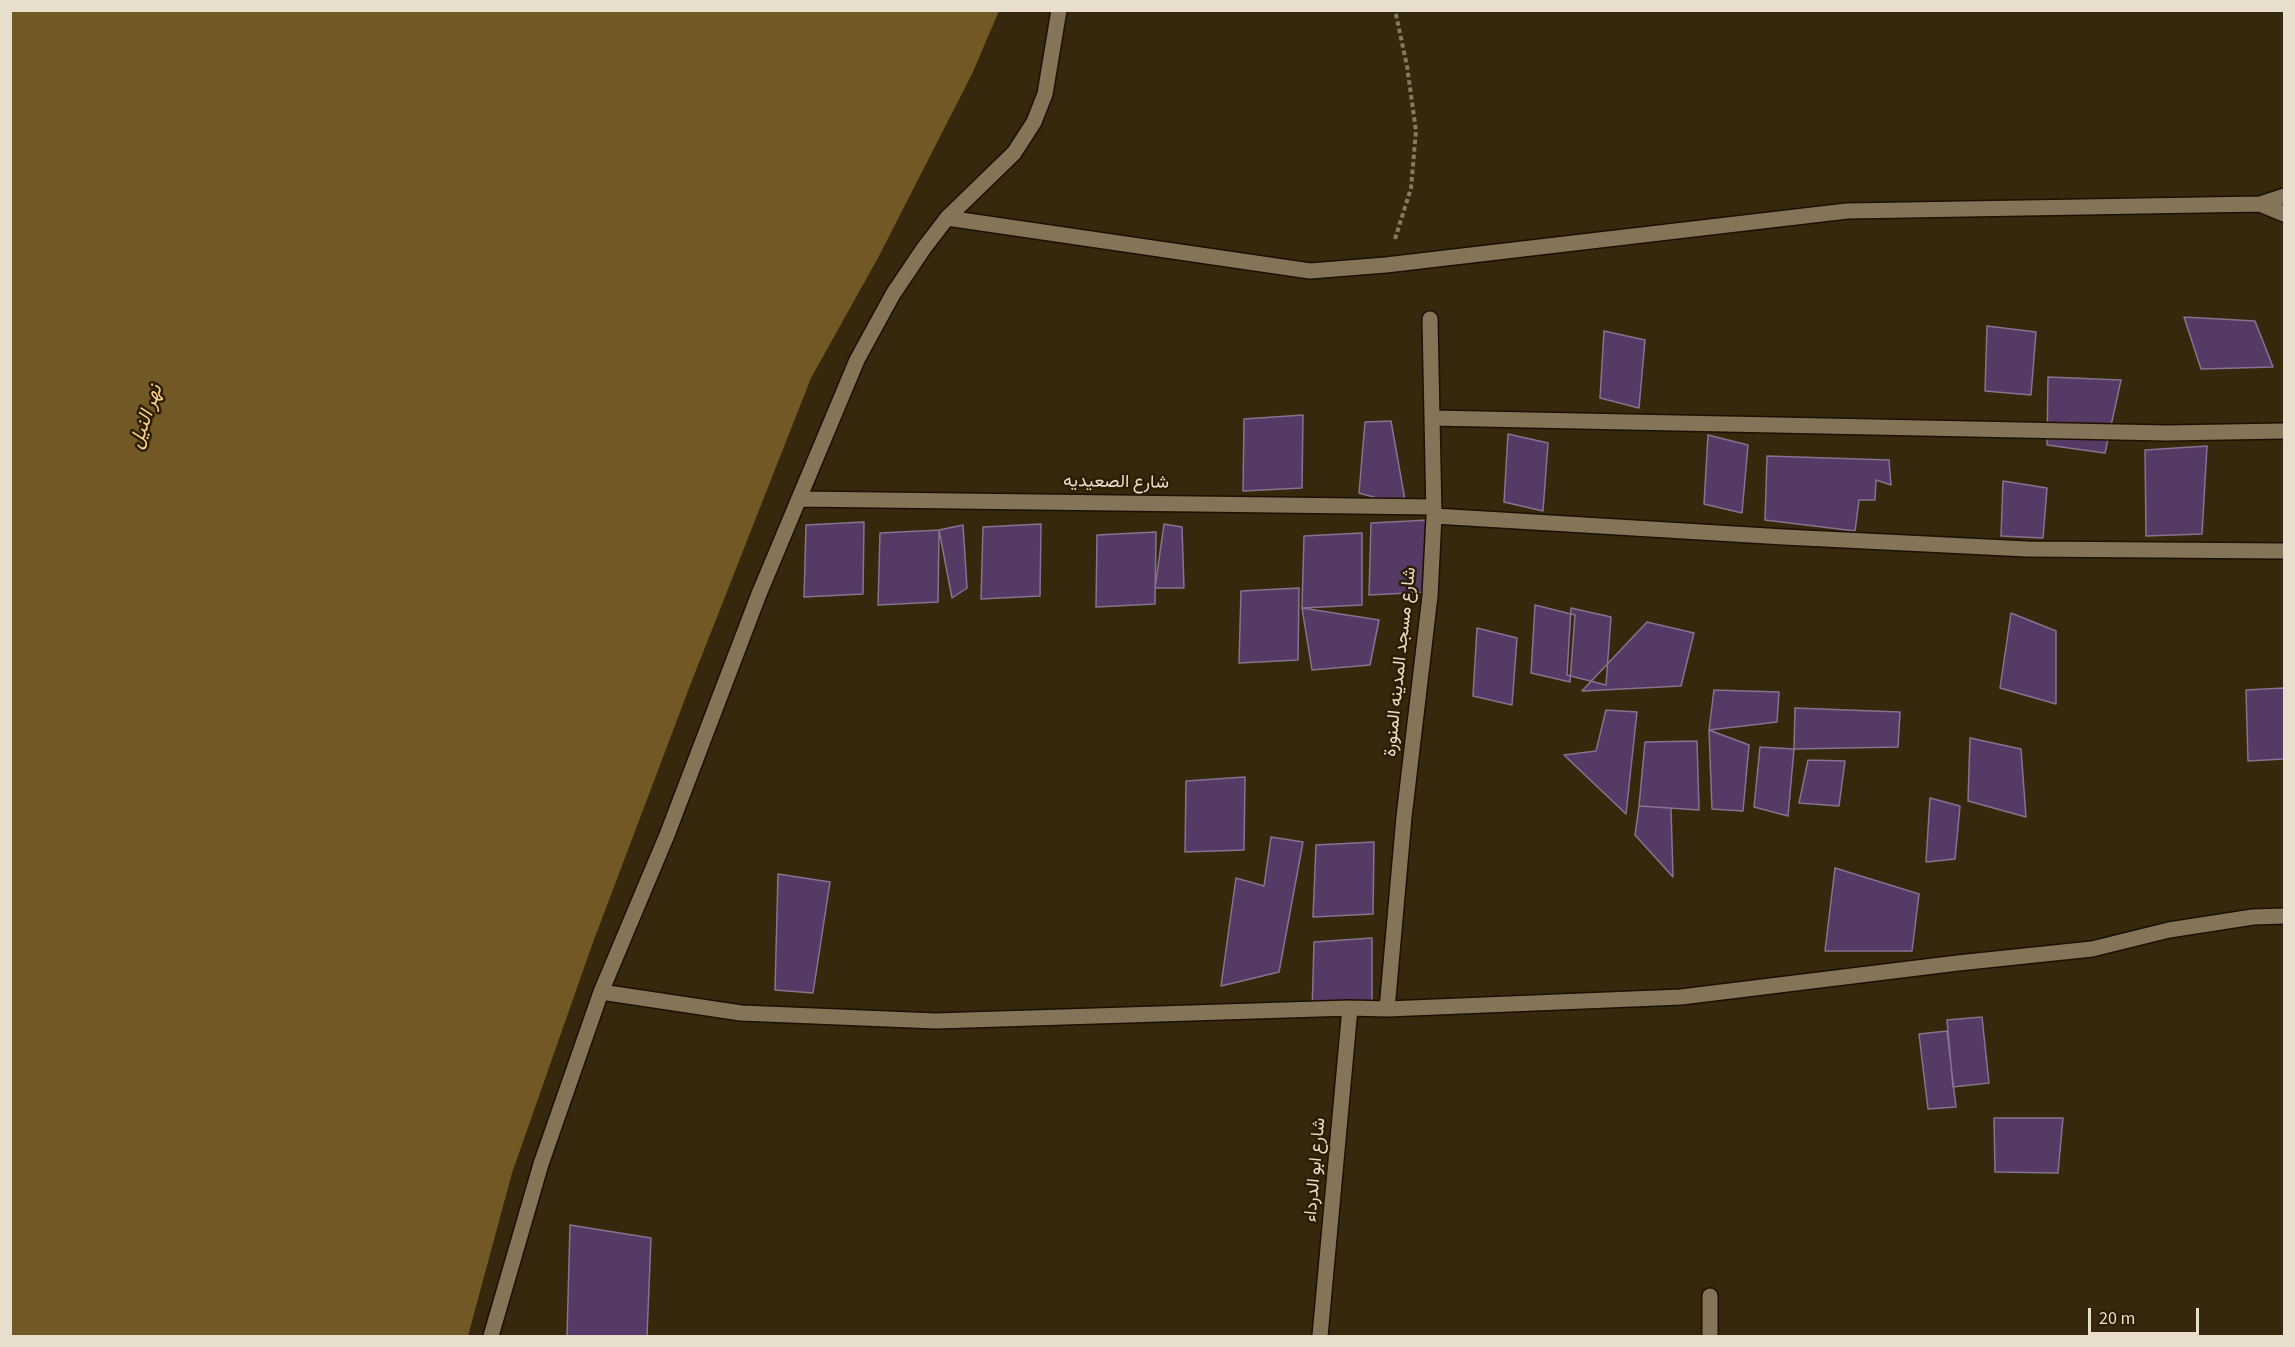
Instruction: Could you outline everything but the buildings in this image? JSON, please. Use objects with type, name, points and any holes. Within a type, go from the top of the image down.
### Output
[{"type":"street","points":[[491,1336],[541,1164],[601,992],[667,835],[759,594],[857,360],[893,294],[947,218],[1014,153],[1034,122],[1045,94],[1059,10]]},
{"type":"street","points":[[947,218],[1310,271],[1386,265],[1848,211],[2260,204],[2284,196]]},
{"type":"street","points":[[2260,204],[2284,214]]},
{"type":"street","name":"شارع مسجد المدينه المنورة","points":[[1387,1009],[1404,817],[1430,596],[1434,511],[1430,319]]},
{"type":"street","points":[[1432,418],[2167,434],[2284,431]]},
{"type":"street","name":"شارع الصعيديه","points":[[799,499],[1434,511],[1772,537],[2027,549],[2284,551]]},
{"type":"street","points":[[601,992],[741,1013],[936,1021],[1350,1008],[1387,1009],[1681,997],[2092,949],[2169,930],[2253,917],[2284,916]]},
{"type":"street","name":"شارع ابو الدرداء","points":[[1320,1336],[1350,1008]]},
{"type":"street","points":[[1710,1296],[1710,1336]]},
{"type":"path","points":[[1386,265],[1411,188],[1416,131],[1407,66],[1395,10]]},
{"type":"water","name":"نهر النيل","points":[[10,11],[999,11],[972,74],[879,256],[811,378],[691,683],[592,945],[512,1173],[468,1336],[11,1336]]}]
